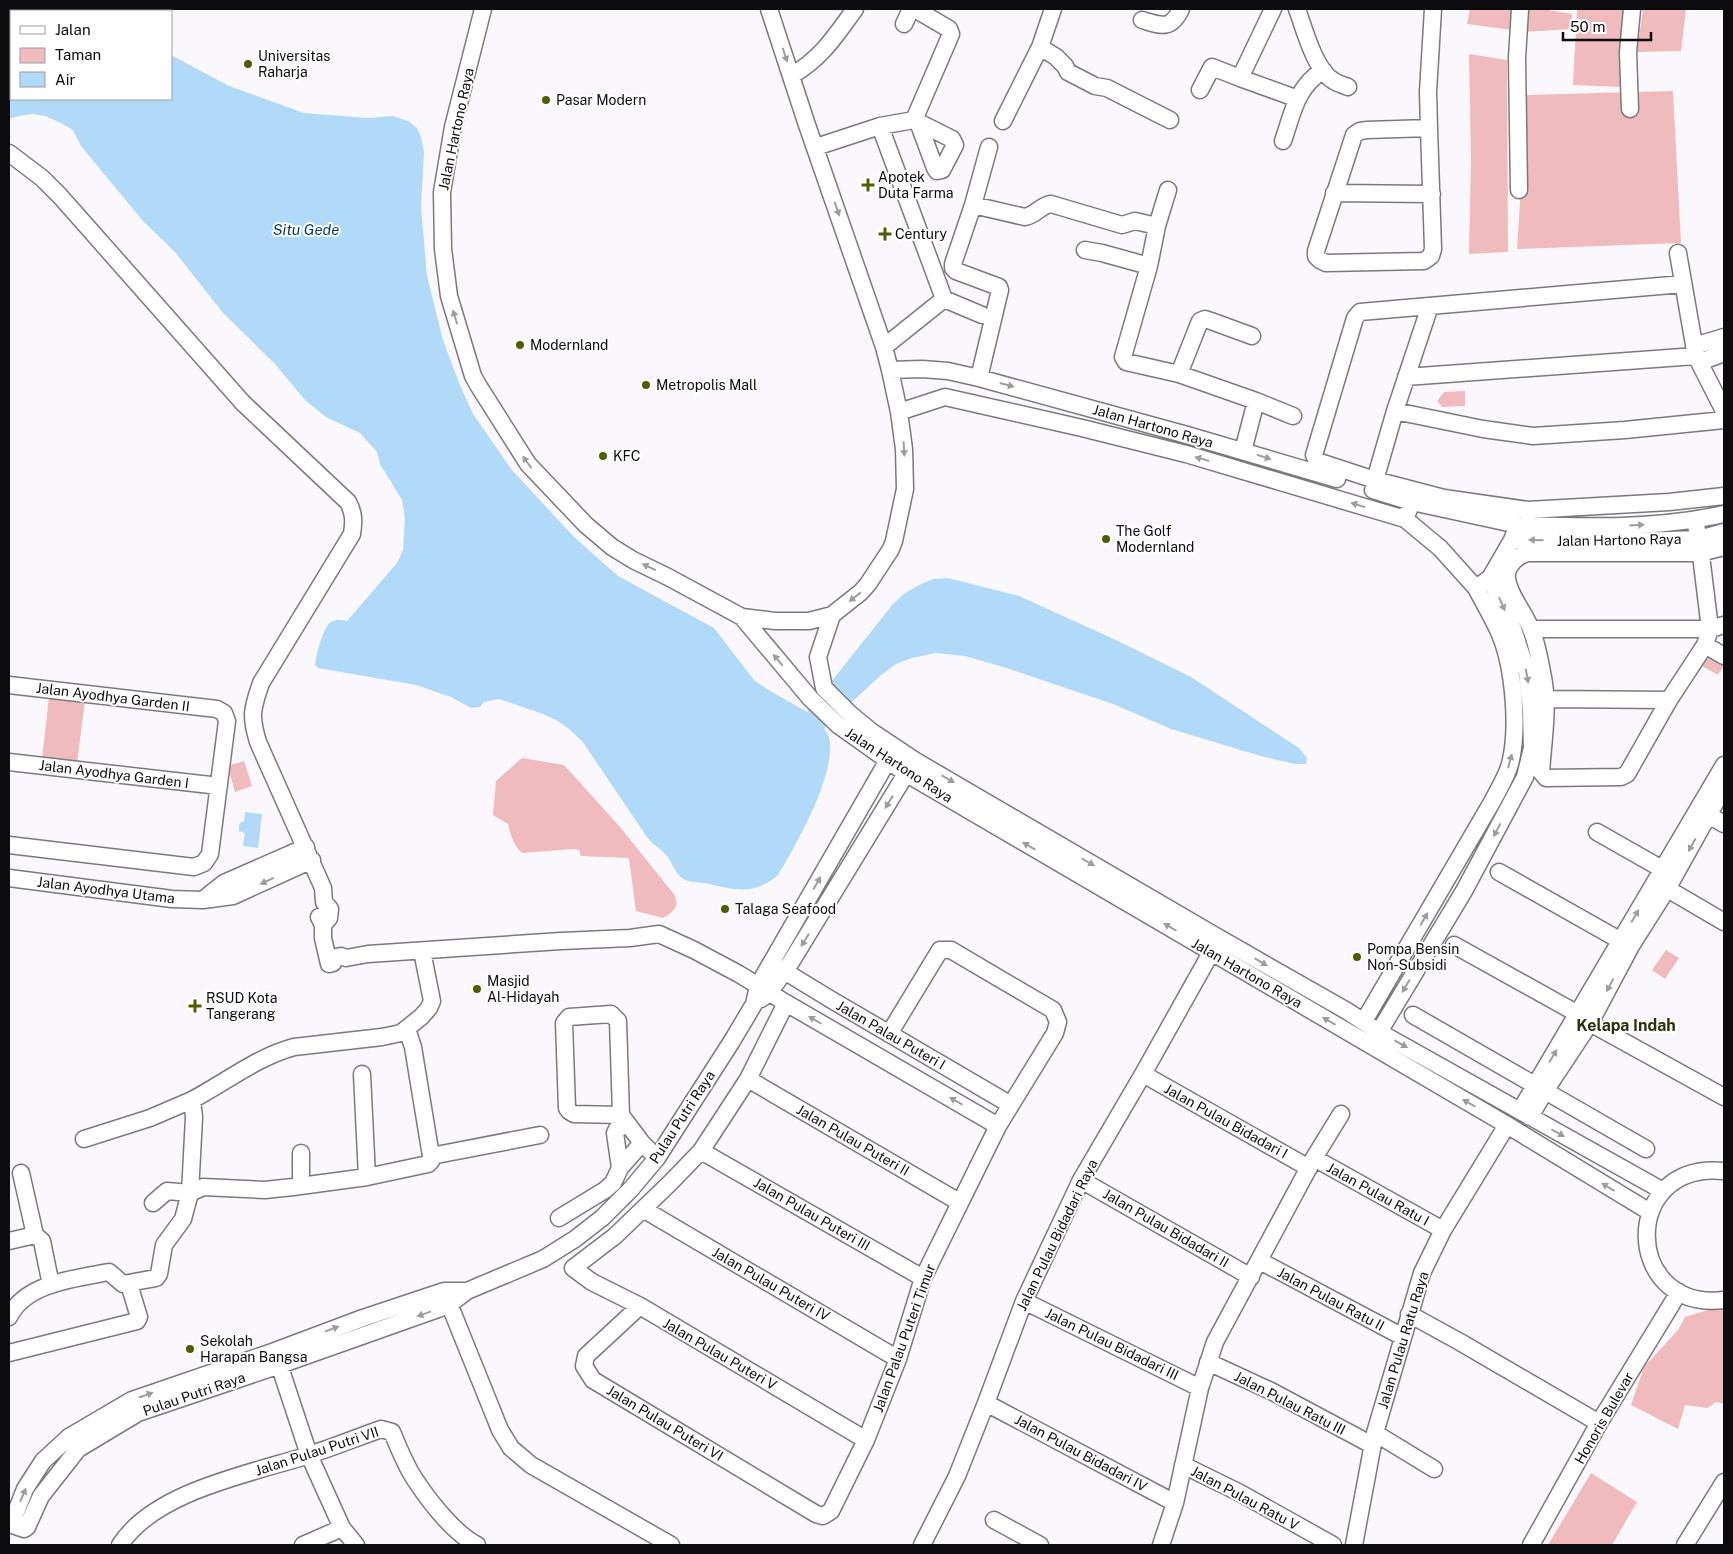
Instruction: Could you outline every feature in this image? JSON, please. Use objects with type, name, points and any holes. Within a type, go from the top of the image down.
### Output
[{"type":"street","name":"Jalan Hartono Raya","points":[[483,9],[453,127],[442,192],[443,249],[449,296],[473,376],[528,464],[586,525],[612,547],[633,560],[686,586],[742,617],[810,698],[844,719],[891,755],[1215,945],[1650,1212]]},
{"type":"street","points":[[742,617],[775,621],[808,621],[832,615],[861,592],[891,549],[905,489],[904,449],[899,412],[884,347],[769,9]]},
{"type":"street","points":[[792,75],[807,67],[822,53],[855,9]]},
{"type":"street","points":[[816,147],[880,126],[916,121],[951,34],[949,29],[913,9],[904,24]]},
{"type":"street","points":[[1003,121],[1040,47],[1053,9]]},
{"type":"street","points":[[1142,20],[1162,26],[1170,24],[1181,9]]},
{"type":"street","points":[[1240,78],[1273,9]]},
{"type":"street","points":[[1297,9],[1316,58],[1334,81],[1348,87]]},
{"type":"street","points":[[1429,128],[1367,130],[1360,131],[1354,135],[1316,251],[1316,256],[1320,260],[1326,263],[1424,261],[1431,256],[1433,249],[1428,84],[1433,9]]},
{"type":"street","points":[[1519,190],[1517,58],[1520,9]]},
{"type":"street","points":[[1630,109],[1628,52],[1632,9]]},
{"type":"street","points":[[1040,47],[1056,57],[1068,72],[1095,86],[1107,88],[1170,120]]},
{"type":"street","points":[[1200,90],[1212,67],[1298,99]]},
{"type":"street","points":[[1283,141],[1304,87],[1324,70]]},
{"type":"street","points":[[880,126],[944,299],[982,315]]},
{"type":"street","points":[[979,378],[1000,292],[999,287],[953,268],[953,264],[973,205],[989,147]]},
{"type":"street","points":[[9,153],[42,178],[60,196],[242,404],[348,502],[352,510],[354,521],[352,534],[261,683],[254,704],[252,723],[258,742],[311,859]]},
{"type":"street","points":[[1168,190],[1123,357],[1124,360],[1179,374],[1293,416]]},
{"type":"street","points":[[1334,194],[1432,194]]},
{"type":"street","points":[[973,205],[1025,217],[1032,216],[1043,206],[1051,204],[1122,225],[1135,221],[1157,226]]},
{"type":"street","points":[[1085,250],[1149,266]]},
{"type":"street","points":[[1678,253],[1697,355],[1724,411]]},
{"type":"street","points":[[1683,284],[1360,312],[1355,318],[1314,455],[1317,461],[1374,480],[1444,498],[1528,510],[1669,502],[1724,496]]},
{"type":"street","points":[[884,347],[944,299]]},
{"type":"street","points":[[1374,480],[1430,306]]},
{"type":"street","points":[[1179,374],[1200,321],[1205,319],[1252,336]]},
{"type":"street","points":[[1697,355],[1724,337]]},
{"type":"street","points":[[1406,377],[1724,353]]},
{"type":"street","name":"Jalan Hartono Raya","points":[[890,370],[948,370],[979,378],[1243,451],[1515,532],[1608,542],[1699,546],[1724,532]]},
{"type":"street","points":[[899,412],[945,397],[948,370]]},
{"type":"street","name":"Jalan Hartono Raya","points":[[945,397],[1082,428],[1167,450],[1405,519]]},
{"type":"street","points":[[1243,451],[1256,401]]},
{"type":"street","points":[[1395,411],[1483,429],[1533,436],[1625,430],[1724,420]]},
{"type":"street","points":[[1364,1021],[1492,802],[1509,767],[1514,747],[1514,716],[1510,673],[1500,634],[1476,588],[1440,548],[1405,519],[1412,502]]},
{"type":"street","name":"Jalan Hartono Raya","points":[[1515,532],[1695,521],[1724,514]]},
{"type":"street","points":[[1695,521],[1699,546],[1717,627],[1669,700],[1627,774],[1621,777],[1546,778],[1541,772],[1545,699],[1543,678],[1532,630],[1508,585],[1508,571],[1511,564],[1520,555],[1528,553],[1699,546],[1724,547]]},
{"type":"street","points":[[1476,588],[1490,578],[1515,532]]},
{"type":"street","points":[[1379,1032],[1468,882],[1525,776],[1531,757],[1531,710],[1527,672],[1513,629],[1490,578]]},
{"type":"street","name":"Jalan Hartono Raya","points":[[832,615],[818,657],[824,688],[844,719]]},
{"type":"street","points":[[1532,630],[1717,627]]},
{"type":"street","points":[[1704,645],[1724,656]]},
{"type":"street","name":"Jalan Ayodhya Garden II","points":[[9,685],[217,709],[224,713],[227,722],[219,786]]},
{"type":"street","points":[[1545,699],[1669,700]]},
{"type":"street","name":"Pulau Putri Raya","points":[[778,967],[891,755]]},
{"type":"street","name":"Jalan Ayodhya Garden I","points":[[9,762],[219,786]]},
{"type":"street","points":[[1525,1114],[1584,1019],[1661,880],[1703,811],[1724,765]]},
{"type":"street","name":"Pulau Putri Raya","points":[[74,1443],[41,1496],[27,1527],[24,1529],[12,1525],[25,1489],[43,1461],[74,1443],[132,1400],[278,1358],[363,1318],[447,1298],[467,1291],[544,1259],[575,1239],[602,1218],[657,1158],[778,967],[911,767]]},
{"type":"street","points":[[9,845],[194,867],[204,863],[210,854],[219,786]]},
{"type":"street","points":[[1703,811],[1724,787]]},
{"type":"street","points":[[1703,811],[1724,824]]},
{"type":"street","points":[[1597,832],[1661,880],[1724,922]]},
{"type":"street","name":"Jalan Palau Puteri I","points":[[311,859],[330,909],[329,918],[323,926],[323,938],[328,961],[342,962],[346,958],[368,954],[630,938],[659,934],[694,950],[764,989],[786,1004],[998,1126]]},
{"type":"street","name":"Jalan Ayodhya Utama","points":[[9,878],[172,898],[203,900],[224,883],[311,859]]},
{"type":"street","points":[[1499,872],[1626,943]]},
{"type":"street","name":"Jalan Hartono Raya","points":[[1215,945],[1364,1021],[1379,1032],[1663,1191]]},
{"type":"street","name":"Jalan Pulau Bidadari Raya","points":[[922,1545],[958,1476],[1024,1301],[1081,1180],[1215,945]]},
{"type":"street","points":[[1454,945],[1724,1097]]},
{"type":"street","points":[[84,1139],[150,1118],[192,1100],[251,1065],[283,1050],[300,1046],[392,1036],[408,1029],[429,1008],[432,1001],[422,950]]},
{"type":"street","name":"Jalan Palau Puteri Timur","points":[[823,1516],[831,1511],[866,1440],[898,1359],[923,1278],[959,1202],[998,1126],[1055,1033],[1058,1022],[1053,1010],[952,950],[940,950],[889,1034]]},
{"type":"street","name":"Jalan Palau Puteri I","points":[[778,967],[1011,1105]]},
{"type":"street","points":[[643,1209],[670,1184],[701,1150],[748,1078],[786,1004]]},
{"type":"street","points":[[624,1119],[568,1112],[564,1023],[569,1017],[611,1014],[618,1021],[619,1090],[624,1119],[642,1143],[657,1158]]},
{"type":"street","points":[[1414,1015],[1646,1149]]},
{"type":"street","points":[[153,1202],[167,1191],[190,1193],[203,1188],[265,1190],[367,1177],[428,1164],[431,1161],[431,1156],[413,1047],[408,1029]]},
{"type":"street","points":[[362,1074],[367,1177]]},
{"type":"street","name":"Jalan Pulau Bidadari I","points":[[1143,1074],[1311,1163]]},
{"type":"street","name":"Jalan Pulau Puteri II","points":[[748,1078],[959,1202]]},
{"type":"street","points":[[9,1315],[18,1302],[30,1293],[60,1282],[109,1272],[124,1284],[158,1277],[164,1245],[183,1219],[190,1193],[194,1117],[192,1100]]},
{"type":"street","points":[[1161,1545],[1175,1503],[1200,1388],[1215,1342],[1311,1163],[1341,1114]]},
{"type":"street","points":[[620,1168],[614,1133],[624,1119]]},
{"type":"street","name":"Jalan Pulau Ratu Raya","points":[[1354,1545],[1373,1439],[1422,1273],[1442,1230],[1507,1125]]},
{"type":"street","points":[[431,1156],[540,1135]]},
{"type":"street","points":[[559,1218],[605,1190],[613,1183],[620,1168],[642,1143]]},
{"type":"street","name":"Jalan Pulau Puteri III","points":[[701,1150],[923,1278]]},
{"type":"street","points":[[301,1153],[301,1186]]},
{"type":"street","name":"Jalan Pulau Ratu I","points":[[1311,1163],[1442,1230]]},
{"type":"street","points":[[1724,1171],[1698,1171],[1685,1175],[1674,1182],[1663,1191],[1650,1212],[1646,1230],[1647,1249],[1654,1266],[1664,1281],[1679,1292],[1694,1299],[1724,1300]]},
{"type":"street","points":[[21,1173],[35,1235],[42,1241],[51,1285]]},
{"type":"street","name":"Jalan Pulau Bidadari II","points":[[1081,1180],[1251,1277]]},
{"type":"street","name":"Jalan Pulau Puteri V","points":[[643,1209],[615,1236],[573,1268],[592,1282],[640,1306],[866,1440]]},
{"type":"street","name":"Jalan Pulau Puteri IV","points":[[643,1209],[898,1359]]},
{"type":"street","points":[[9,1241],[35,1235]]},
{"type":"street","name":"Jalan Pulau Ratu II","points":[[1260,1261],[1403,1338]]},
{"type":"street","points":[[9,1353],[137,1321],[140,1317],[130,1284]]},
{"type":"street","name":"Honoris Bulevar","points":[[1531,1545],[1599,1423],[1679,1292]]},
{"type":"street","points":[[447,1298],[500,1430],[511,1448],[530,1465],[671,1545]]},
{"type":"street","name":"Jalan Pulau Bidadari III","points":[[1024,1301],[1200,1388]]},
{"type":"street","name":"Jalan Pulau Puteri VI","points":[[640,1306],[586,1356],[584,1366],[593,1380],[808,1509],[823,1516]]},
{"type":"street","points":[[1409,1314],[1599,1423]]},
{"type":"street","points":[[278,1358],[309,1455],[342,1528],[356,1545]]},
{"type":"street","name":"Jalan Pulau Ratu III","points":[[1208,1362],[1434,1468]]},
{"type":"street","name":"Jalan Pulau Bidadari IV","points":[[986,1404],[1175,1503]]},
{"type":"street","name":"Jalan Pulau Putri VII","points":[[120,1545],[127,1535],[144,1519],[162,1508],[208,1486],[309,1455],[381,1429],[392,1432],[415,1480],[444,1517],[471,1542],[477,1545]]},
{"type":"street","name":"Jalan Pulau Ratu V","points":[[1183,1465],[1240,1493],[1333,1545]]},
{"type":"street","points":[[1685,1545],[1724,1482]]},
{"type":"street","points":[[994,1520],[1040,1545]]},
{"type":"street","points":[[303,1545],[342,1528]]},
{"type":"green space","points":[[1470,9],[1513,9],[1512,30],[1467,24]]},
{"type":"green space","points":[[1525,9],[1542,9],[1572,14],[1572,29],[1524,32]]},
{"type":"green space","points":[[1577,9],[1623,9],[1622,87],[1573,85]]},
{"type":"green space","points":[[1643,9],[1686,9],[1681,51],[1637,52]]},
{"type":"green space","points":[[1469,54],[1507,60],[1508,252],[1469,254],[1471,161]]},
{"type":"green space","points":[[1673,91],[1681,243],[1517,249],[1527,95]]},
{"type":"green space","points":[[1465,391],[1465,406],[1442,407],[1437,401],[1444,392]]},
{"type":"green space","points":[[1707,656],[1724,666],[1718,675],[1702,666]]},
{"type":"green space","points":[[49,697],[85,701],[77,763],[42,759]]},
{"type":"green space","points":[[522,758],[564,765],[620,827],[673,893],[676,905],[673,911],[663,918],[636,911],[629,858],[581,856],[579,850],[574,849],[522,853],[516,847],[508,824],[493,815],[496,781]]},
{"type":"green space","points":[[244,761],[252,786],[235,792],[229,771],[231,765]]},
{"type":"green space","points":[[1666,950],[1679,958],[1665,979],[1652,970]]},
{"type":"green space","points":[[1724,1305],[1724,1404],[1716,1402],[1707,1408],[1685,1405],[1678,1429],[1631,1405],[1644,1367],[1678,1330],[1685,1317]]},
{"type":"green space","points":[[1591,1473],[1637,1502],[1612,1545],[1548,1545]]},
{"type":"water","name":"Situ Gede","points":[[9,9],[103,9],[104,10],[10,10],[10,100],[172,100],[172,56],[229,86],[304,113],[368,118],[393,116],[408,121],[417,128],[424,152],[421,207],[427,276],[443,340],[473,414],[512,470],[574,537],[618,576],[714,628],[754,680],[807,712],[893,604],[905,593],[919,585],[933,579],[948,578],[1019,596],[1191,677],[1299,748],[1307,758],[1306,764],[1295,764],[1264,757],[1171,729],[1113,704],[1003,667],[965,656],[936,653],[912,658],[896,664],[880,676],[824,728],[830,743],[826,775],[812,811],[778,875],[760,886],[743,890],[684,880],[675,870],[667,856],[647,837],[582,741],[556,720],[499,699],[484,702],[480,707],[471,708],[451,697],[416,685],[318,668],[315,665],[323,635],[328,625],[335,620],[347,621],[397,563],[403,550],[405,518],[402,500],[380,464],[377,452],[360,433],[326,417],[305,400],[275,364],[223,313],[175,252],[142,220],[81,146],[73,130],[45,116],[33,114],[9,119]]},
{"type":"water","points":[[245,812],[262,814],[258,848],[243,846],[245,833],[239,831],[239,824],[244,821]]},
{"type":"place","name":"Universitas Raharja","points":[[248,64]]},
{"type":"place","name":"Pasar Modern","points":[[546,100]]},
{"type":"place","name":"Apotek Duta Farma","points":[[868,185]]},
{"type":"place","name":"Century","points":[[885,234]]},
{"type":"place","name":"Modernland","points":[[520,345]]},
{"type":"place","name":"Metropolis Mall","points":[[646,385]]},
{"type":"place","name":"KFC","points":[[603,456]]},
{"type":"place","name":"The Golf Modernland","points":[[1106,539]]},
{"type":"place","name":"Talaga Seafood","points":[[725,909]]},
{"type":"place","name":"Pompa Bensin Non-Subsidi","points":[[1357,957]]},
{"type":"place","name":"Masjid Al-Hidayah","points":[[477,989]]},
{"type":"place","name":"RSUD Kota Tangerang","points":[[195,1006]]},
{"type":"place","name":"Sekolah Harapan Bangsa","points":[[190,1349]]},
{"type":"district","name":"Kelapa Indah","points":[[1626,1025]]}]
